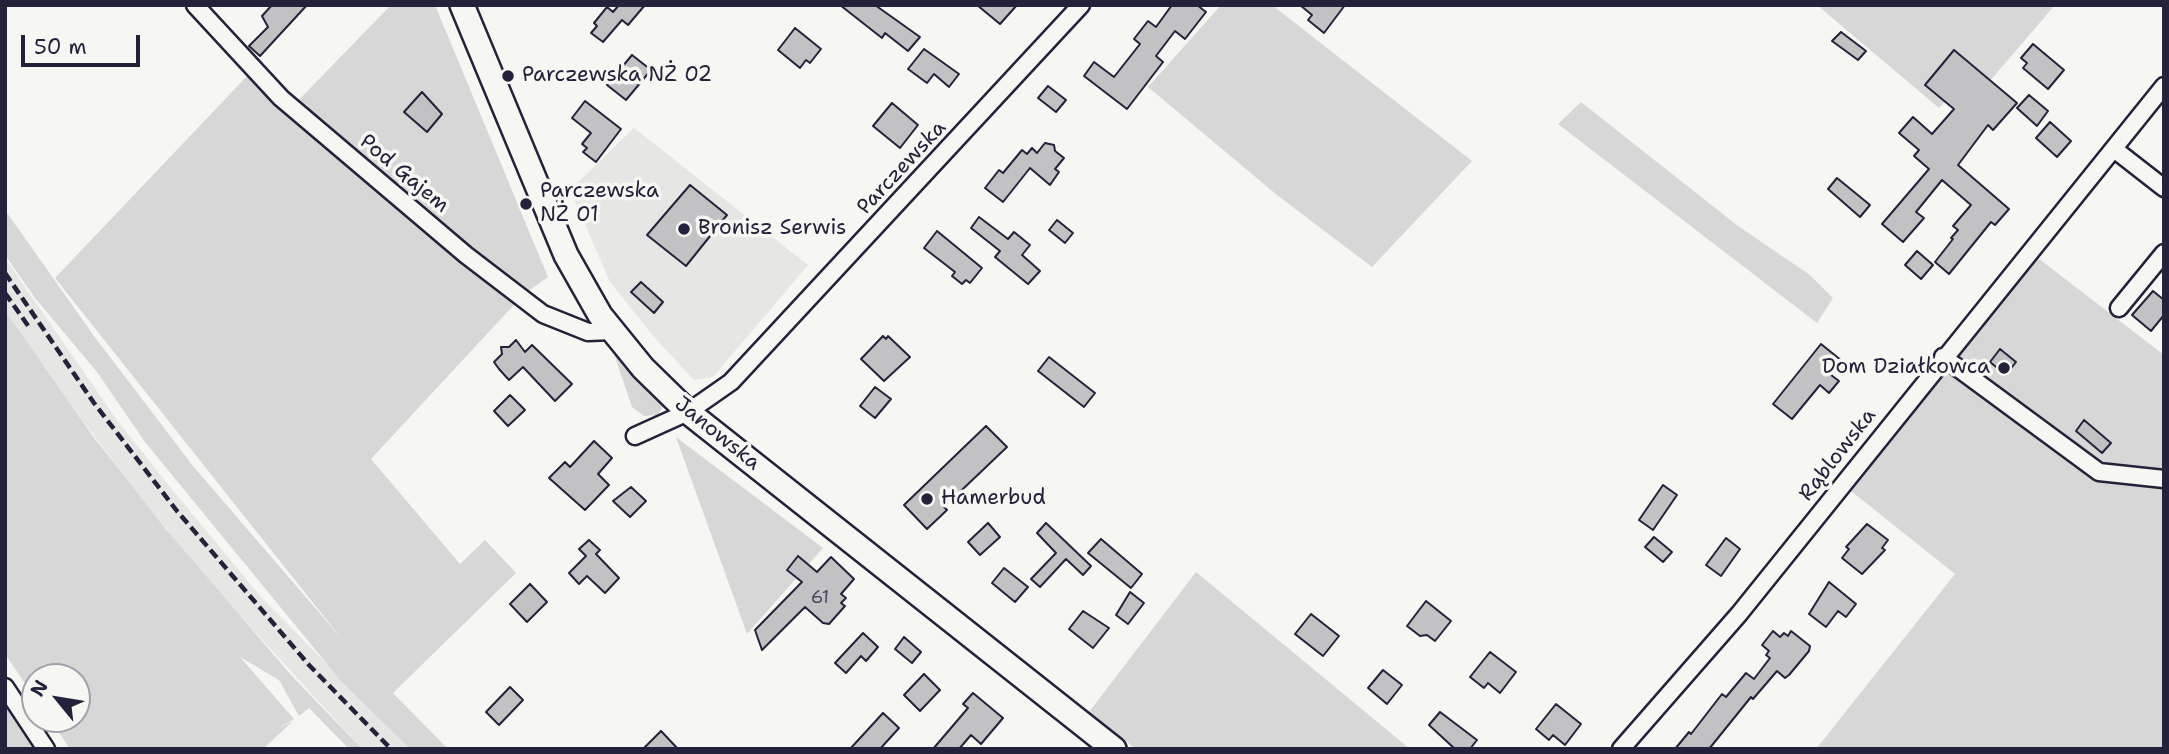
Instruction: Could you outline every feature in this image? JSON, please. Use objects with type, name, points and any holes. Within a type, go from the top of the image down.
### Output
[{"type":"street","name":"Pod Gajem","points":[[195,5],[281,98],[466,255],[543,314],[588,332],[612,331]]},
{"type":"street","name":"Janowska","points":[[462,5],[566,255],[612,331],[643,368],[688,412],[1114,749]]},
{"type":"street","name":"Parczewska","points":[[635,436],[688,412],[731,382],[1081,5]]},
{"type":"street","name":"Rąblowska","points":[[1621,749],[1739,614],[1943,357],[2164,86]]},
{"type":"street","points":[[2114,149],[2164,188]]},
{"type":"street","points":[[2119,308],[2164,253]]},
{"type":"street","points":[[1943,357],[2099,472],[2164,479]]},
{"type":"street","points":[[5,687],[46,749]]},
{"type":"shaded area","points":[[391,5],[435,5],[548,277],[524,294],[371,459],[460,564],[485,540],[516,573],[393,693],[448,749],[410,749],[341,681],[145,442],[97,372],[35,298],[5,255],[5,210],[94,336],[193,466],[341,638],[55,278],[249,74],[290,109]]},
{"type":"shaded area","points":[[1221,5],[1272,5],[1472,161],[1372,267],[1277,195],[1148,87]]},
{"type":"shaded area","points":[[1817,5],[2055,5],[1977,96],[1960,85],[1939,108]]},
{"type":"shaded area","points":[[1581,102],[1738,226],[1810,275],[1833,298],[1817,323],[1558,124]]},
{"type":"shaded area","points":[[634,128],[808,265],[713,377],[694,380],[654,337],[610,282],[570,190]]},
{"type":"shaded area","points":[[2034,255],[2164,355],[2164,749],[1816,749],[1955,574],[1851,491]]},
{"type":"shaded area","points":[[5,258],[117,420],[166,482],[261,597],[410,749],[362,749],[213,586],[132,487],[20,336],[5,311]]},
{"type":"shaded area","points":[[5,311],[95,439],[165,528],[291,675],[362,749],[349,749],[309,708],[299,716],[279,680],[240,657],[294,719],[279,728],[293,721],[263,749],[70,749],[59,733],[91,733],[91,663],[21,663],[21,677],[5,654]]},
{"type":"shaded area","points":[[614,354],[664,404],[658,415],[644,416],[632,407]]},
{"type":"shaded area","points":[[676,437],[823,548],[747,634]]},
{"type":"shaded area","points":[[1196,572],[1410,749],[1136,749],[1089,712]]},
{"type":"shaded area","points":[[5,691],[21,714],[21,733],[34,733],[45,749],[5,749]]},
{"type":"building","points":[[272,5],[307,5],[260,56],[249,46],[268,27],[262,16]]},
{"type":"building","points":[[619,5],[645,5],[628,25],[622,20],[603,42],[591,33],[597,26],[594,23],[607,7],[613,12]]},
{"type":"building","points":[[840,5],[875,5],[920,37],[908,51],[885,33],[882,38]]},
{"type":"building","points":[[977,5],[1017,5],[1000,24]]},
{"type":"building","points":[[1172,5],[1197,5],[1206,12],[1185,39],[1175,31],[1156,56],[1163,62],[1127,109],[1084,76],[1094,62],[1114,77],[1140,44],[1134,39],[1148,21],[1156,27]]},
{"type":"building","points":[[1300,5],[1345,5],[1324,33],[1308,20],[1312,15]]},
{"type":"building","points":[[795,28],[821,49],[810,63],[806,60],[800,68],[778,50]]},
{"type":"building","points":[[1841,32],[1866,51],[1858,60],[1832,41]]},
{"type":"building","points":[[2033,44],[2064,70],[2048,89],[2023,68],[2027,63],[2021,58]]},
{"type":"building","points":[[924,49],[959,74],[949,87],[934,74],[927,83],[908,69]]},
{"type":"building","points":[[1954,50],[2017,103],[1993,130],[1988,125],[1958,165],[2009,209],[1995,225],[1991,222],[1949,274],[1935,262],[1958,230],[1953,226],[1971,205],[1942,180],[1916,212],[1924,218],[1903,242],[1882,224],[1929,169],[1914,156],[1919,150],[1899,133],[1913,117],[1932,134],[1954,109],[1925,85]]},
{"type":"building","points":[[632,55],[651,70],[626,100],[607,85]]},
{"type":"building","points":[[1048,86],[1066,100],[1056,112],[1038,98]]},
{"type":"building","points":[[422,92],[442,114],[427,132],[404,112]]},
{"type":"building","points":[[2029,95],[2048,111],[2037,126],[2017,108]]},
{"type":"building","points":[[585,101],[621,129],[596,162],[583,152],[587,148],[582,144],[591,133],[572,118]]},
{"type":"building","points":[[892,103],[918,125],[900,148],[873,126]]},
{"type":"building","points":[[2050,122],[2071,141],[2057,157],[2036,138]]},
{"type":"building","points":[[1045,143],[1054,145],[1055,151],[1064,158],[1055,169],[1059,172],[1050,185],[1030,168],[1003,202],[985,188],[999,170],[1003,173],[1022,150],[1027,154],[1032,148],[1037,153]]},
{"type":"building","points":[[1837,178],[1870,205],[1860,217],[1828,189]]},
{"type":"building","name":"Bronisz Serwis","points":[[690,185],[727,215],[686,266],[647,235]]},
{"type":"building","points":[[979,217],[1008,239],[1014,232],[1030,245],[1022,255],[1040,271],[1028,284],[995,257],[1000,251],[971,228]]},
{"type":"building","points":[[1057,220],[1073,233],[1065,243],[1049,230]]},
{"type":"building","points":[[937,231],[982,268],[970,283],[966,280],[962,284],[952,276],[955,272],[924,248]]},
{"type":"building","points":[[1917,251],[1933,265],[1921,279],[1905,265]]},
{"type":"building","points":[[641,282],[663,302],[654,313],[631,292]]},
{"type":"building","points":[[2153,291],[2164,300],[2164,315],[2151,331],[2132,315]]},
{"type":"building","points":[[883,336],[886,339],[888,336],[910,357],[884,381],[861,359]]},
{"type":"building","points":[[516,340],[525,352],[532,345],[572,384],[555,401],[523,367],[509,380],[494,362],[502,354],[501,347],[509,347]]},
{"type":"building","points":[[1821,344],[1842,361],[1831,375],[1839,381],[1829,393],[1820,385],[1792,419],[1773,404]]},
{"type":"building","name":"Dom Działkowca","points":[[2000,349],[2016,362],[2006,375],[1990,362]]},
{"type":"building","points":[[1049,357],[1095,393],[1084,407],[1038,371]]},
{"type":"building","points":[[875,387],[891,399],[875,418],[860,406]]},
{"type":"building","points":[[510,395],[525,410],[508,426],[494,411]]},
{"type":"building","points":[[2084,420],[2111,443],[2102,453],[2076,431]]},
{"type":"building","points":[[986,426],[1007,447],[944,507],[947,510],[927,529],[904,505]]},
{"type":"building","points":[[594,441],[612,458],[598,474],[609,485],[585,510],[549,478],[565,462],[570,467]]},
{"type":"building","points":[[1663,485],[1677,495],[1653,530],[1639,520]]},
{"type":"building","points":[[631,487],[646,501],[630,517],[613,501]]},
{"type":"building","points":[[988,523],[1000,537],[980,555],[968,542]]},
{"type":"building","points":[[1046,523],[1091,566],[1083,575],[1066,559],[1040,587],[1031,579],[1056,553],[1037,533]]},
{"type":"building","points":[[1867,524],[1888,540],[1882,548],[1885,550],[1862,574],[1842,558],[1849,549],[1846,547]]},
{"type":"building","points":[[1654,537],[1672,552],[1663,562],[1645,547]]},
{"type":"building","points":[[1726,538],[1740,549],[1721,576],[1706,565]]},
{"type":"building","points":[[1101,539],[1142,574],[1131,588],[1088,553]]},
{"type":"building","points":[[589,540],[600,550],[596,554],[619,578],[605,593],[587,576],[579,584],[569,573],[586,556],[579,549]]},
{"type":"building","points":[[798,556],[817,572],[831,557],[854,579],[841,594],[846,598],[841,603],[845,606],[829,624],[823,623],[805,607],[762,650],[755,630],[802,582],[787,570]]},
{"type":"building","points":[[1004,568],[1028,587],[1015,602],[992,583]]},
{"type":"building","points":[[1829,582],[1856,604],[1846,617],[1838,611],[1826,627],[1809,614]]},
{"type":"building","points":[[530,584],[547,602],[527,622],[510,604]]},
{"type":"building","points":[[1130,592],[1144,603],[1128,624],[1116,615]]},
{"type":"building","points":[[1426,601],[1451,621],[1435,641],[1427,635],[1420,636],[1407,626]]},
{"type":"building","points":[[1083,611],[1109,628],[1093,648],[1069,629]]},
{"type":"building","points":[[1311,614],[1339,636],[1323,656],[1295,634]]},
{"type":"building","points":[[1773,631],[1780,637],[1784,633],[1788,636],[1791,631],[1810,646],[1809,651],[1785,678],[1777,671],[1753,699],[1751,697],[1709,749],[1675,749],[1689,732],[1691,734],[1722,694],[1726,697],[1746,673],[1754,679],[1770,658],[1766,655],[1769,651],[1762,645]]},
{"type":"building","points":[[863,633],[878,647],[866,661],[861,656],[846,673],[835,663]]},
{"type":"building","points":[[904,637],[921,652],[912,663],[895,649]]},
{"type":"building","points":[[1490,652],[1516,672],[1500,693],[1488,683],[1484,688],[1470,677]]},
{"type":"building","points":[[1383,670],[1402,685],[1387,704],[1368,688]]},
{"type":"building","points":[[924,674],[940,690],[920,711],[904,695]]},
{"type":"building","points":[[510,687],[523,700],[499,725],[486,712]]},
{"type":"building","points":[[973,693],[1003,718],[981,744],[971,735],[959,749],[933,749],[968,708],[963,704]]},
{"type":"building","points":[[1556,704],[1581,724],[1565,745],[1553,735],[1549,740],[1536,729]]},
{"type":"building","points":[[1440,712],[1477,740],[1470,749],[1455,749],[1429,725]]},
{"type":"building","points":[[883,713],[899,728],[880,749],[850,749]]},
{"type":"building","points":[[661,731],[678,749],[643,749]]},
{"type":"railway","points":[[5,273],[94,403],[177,511],[309,665],[391,749]]},
{"type":"railway","points":[[5,293],[29,327]]},
{"type":"place","name":"Parczewska NŻ 02","points":[[508,76]]},
{"type":"place","name":"Parczewska NŻ 01","points":[[526,204]]},
{"type":"place","name":"Bronisz Serwis","points":[[684,229]]},
{"type":"place","name":"Dom Działkowca","points":[[2004,368]]},
{"type":"place","name":"Hamerbud","points":[[927,499]]}]
